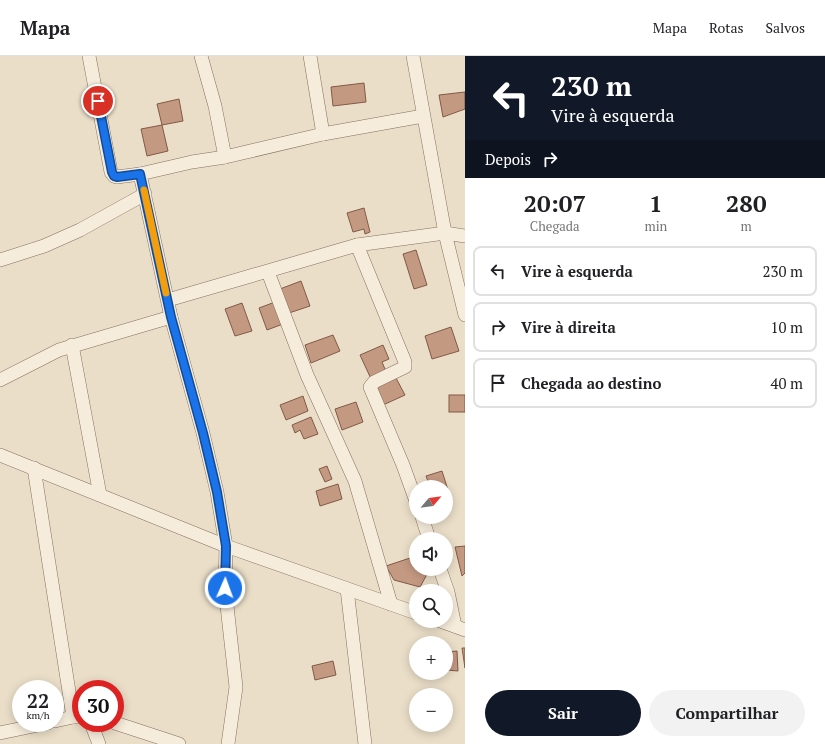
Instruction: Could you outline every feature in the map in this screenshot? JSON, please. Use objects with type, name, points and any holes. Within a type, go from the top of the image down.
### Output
[{"type":"street","points":[[89,56],[112,172],[114,176],[117,177],[140,174],[192,162],[225,157],[323,134],[423,116]]},
{"type":"street","points":[[201,56],[215,106],[225,157]]},
{"type":"street","points":[[310,56],[323,134]]},
{"type":"street","points":[[413,56],[445,233],[465,315]]},
{"type":"street","points":[[140,174],[171,317],[203,433],[217,492],[226,546],[225,588],[236,687],[228,744]]},
{"type":"street","points":[[0,260],[44,246],[80,230],[145,194]]},
{"type":"street","points":[[168,300],[357,246],[445,233],[465,236]]},
{"type":"street","points":[[357,246],[405,362],[406,367],[374,382],[370,387],[409,481]]},
{"type":"street","points":[[268,272],[306,375],[355,481],[391,604]]},
{"type":"street","points":[[0,380],[72,345],[171,317]]},
{"type":"street","points":[[72,345],[100,495]]},
{"type":"street","points":[[0,455],[226,546],[409,610]]},
{"type":"street","points":[[34,468],[72,688]]},
{"type":"street","points":[[442,576],[460,628]]},
{"type":"street","points":[[347,589],[365,744]]},
{"type":"street","points":[[124,726],[179,744]]},
{"type":"street","points":[[0,733],[12,730]]},
{"type":"street","points":[[94,732],[99,744]]},
{"type":"building","points":[[364,83],[366,102],[333,106],[331,87]]},
{"type":"building","points":[[465,92],[465,109],[443,117],[439,95]]},
{"type":"building","points":[[179,99],[183,121],[162,125],[157,104]]},
{"type":"building","points":[[162,125],[168,151],[147,156],[141,129]]},
{"type":"building","points":[[364,208],[370,232],[365,234],[364,229],[353,232],[347,213]]},
{"type":"building","points":[[416,250],[427,285],[414,289],[403,254]]},
{"type":"building","points":[[301,281],[310,306],[289,313],[280,289]]},
{"type":"building","points":[[275,302],[283,324],[267,330],[259,308]]},
{"type":"building","points":[[242,303],[252,331],[235,336],[225,309]]},
{"type":"building","points":[[451,327],[459,351],[432,359],[425,336]]},
{"type":"building","points":[[333,335],[340,351],[311,363],[305,345]]},
{"type":"building","points":[[383,345],[389,359],[382,362],[387,374],[372,381],[360,355]]},
{"type":"building","points":[[396,378],[405,395],[383,405],[375,388]]},
{"type":"building","points":[[449,395],[465,395],[465,412],[449,412]]},
{"type":"building","points":[[303,396],[308,411],[286,420],[280,405]]},
{"type":"building","points":[[356,402],[363,422],[342,430],[335,409]]},
{"type":"building","points":[[311,417],[318,434],[304,439],[300,430],[295,433],[292,425]]},
{"type":"building","points":[[327,466],[332,479],[325,482],[319,469]]},
{"type":"building","points":[[442,471],[445,480],[428,480],[426,476]]},
{"type":"building","points":[[338,484],[342,499],[320,506],[316,491]]},
{"type":"building","points":[[465,546],[465,573],[462,576],[455,547]]},
{"type":"building","points":[[409,558],[409,576],[426,576],[422,584],[409,584],[394,580],[386,566]]},
{"type":"building","points":[[462,648],[465,648],[465,668]]},
{"type":"building","points":[[453,651],[457,651],[458,671],[453,671]]},
{"type":"building","points":[[333,661],[336,675],[315,680],[312,666]]},
{"type":"slow traffic","points":[[144,190],[166,293]]},
{"type":"route","points":[[98,101],[114,176],[117,177],[140,174],[171,317],[203,433],[217,492],[226,546],[225,588]]}]
